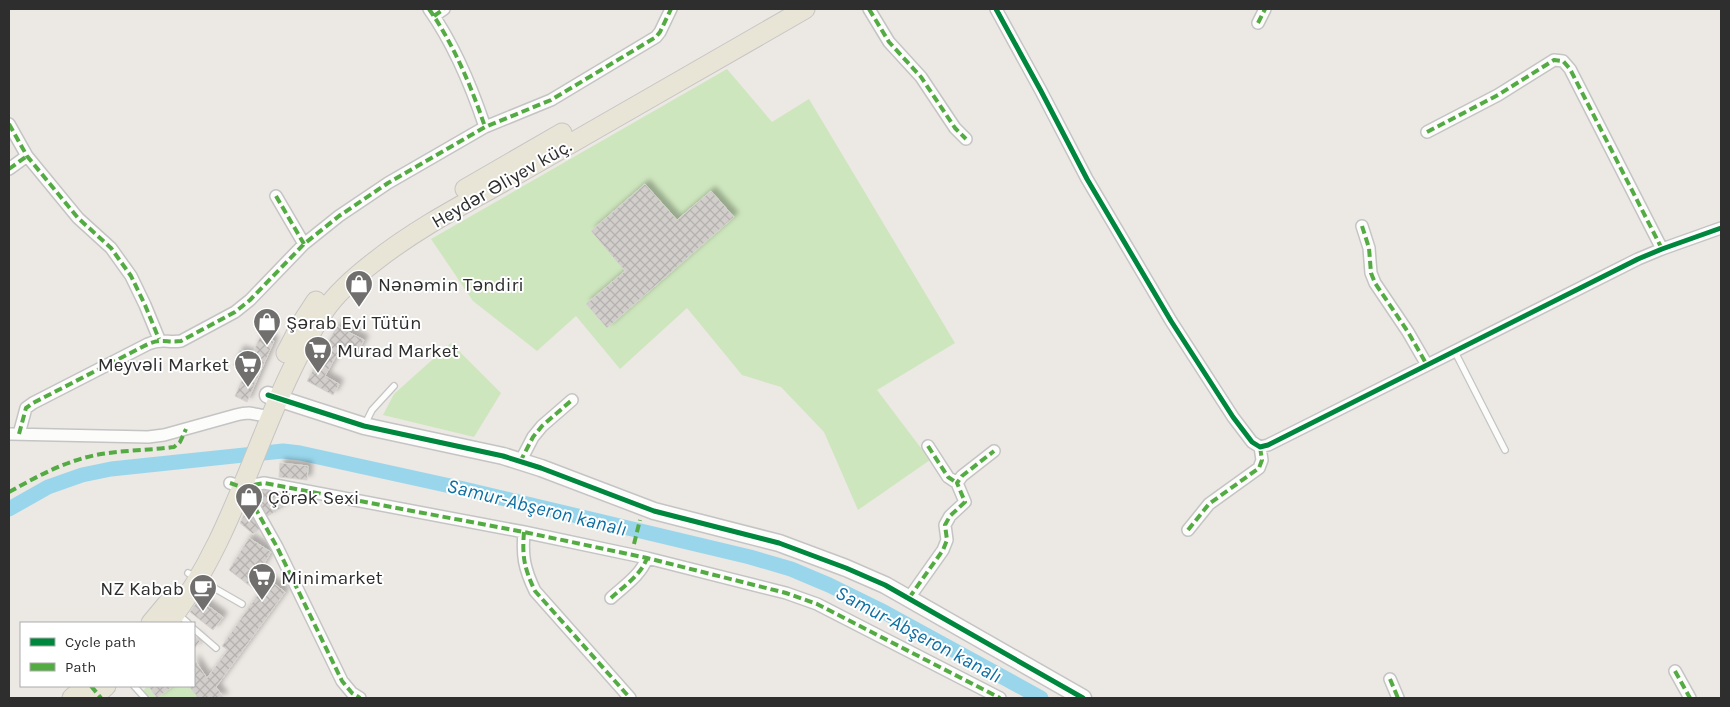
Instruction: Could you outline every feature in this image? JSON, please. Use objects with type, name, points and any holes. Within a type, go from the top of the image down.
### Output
[{"type":"main road","name":"Heydər Əliyev küç.","points":[[267,412],[289,347],[301,324],[319,297],[337,276],[369,250],[407,222],[432,207],[779,9]]},
{"type":"main road","name":"Heydər Əliyev küç.","points":[[267,412],[327,308],[346,285],[386,253],[438,218],[494,188],[805,9]]},
{"type":"main road","points":[[177,620],[193,576],[238,482],[267,412]]},
{"type":"main road","points":[[152,622],[193,576]]},
{"type":"main road","points":[[72,698],[96,691]]},
{"type":"street","points":[[444,9],[432,13],[477,103],[485,127]]},
{"type":"street","points":[[671,9],[660,32],[656,36],[552,100],[485,127],[388,183],[339,216],[304,244],[250,300],[234,312],[181,341],[171,343],[159,340],[33,403],[26,408],[14,434],[148,437],[186,429],[236,414],[267,412],[364,426],[520,462],[654,511],[779,543],[846,568],[909,598],[1083,698]]},
{"type":"street","points":[[869,9],[889,42],[921,76],[955,128],[966,139]]},
{"type":"street","points":[[996,9],[1087,179],[1170,321],[1233,418],[1252,442],[1260,447],[1268,445],[1662,249],[1721,228]]},
{"type":"street","points":[[1258,23],[1265,9]]},
{"type":"street","points":[[1427,132],[1498,95],[1554,60],[1563,61],[1570,69],[1662,249]]},
{"type":"street","points":[[9,124],[27,156],[78,218],[111,248],[131,276],[159,340]]},
{"type":"street","points":[[9,169],[27,156]]},
{"type":"street","points":[[276,196],[304,244]]},
{"type":"street","points":[[1362,226],[1369,248],[1371,273],[1375,284],[1408,332],[1427,365]]},
{"type":"street","points":[[520,462],[542,426],[572,400]]},
{"type":"street","points":[[909,598],[943,550],[947,540],[945,525],[950,516],[965,502],[957,483],[948,477],[928,446]]},
{"type":"street","points":[[1188,530],[1209,504],[1259,468],[1262,460],[1260,447]]},
{"type":"street","points":[[957,483],[962,476],[994,451]]},
{"type":"street","points":[[238,482],[276,484],[524,532],[647,558],[786,593],[817,604],[1000,698]]},
{"type":"street","points":[[238,482],[277,547],[342,681],[360,698]]},
{"type":"street","points":[[524,532],[522,553],[526,571],[534,590],[630,698]]},
{"type":"street","points":[[611,598],[639,572],[647,558]]},
{"type":"street","points":[[1675,671],[1690,698]]},
{"type":"street","points":[[1390,679],[1398,698]]},
{"type":"lane","points":[[1454,352],[1505,450]]},
{"type":"lane","points":[[364,426],[372,410],[394,386]]},
{"type":"lane","points":[[193,576],[242,604]]},
{"type":"lane","points":[[195,630],[216,648]]},
{"type":"lane","points":[[135,687],[145,698]]},
{"type":"green space","points":[[727,69],[772,122],[809,99],[955,343],[877,390],[930,460],[858,510],[824,432],[781,387],[742,375],[687,308],[620,369],[576,316],[537,351],[473,301],[431,239]]},
{"type":"green space","points":[[451,343],[501,393],[474,437],[383,415],[394,394]]},
{"type":"green space","points":[[148,687],[157,698],[138,698]]},
{"type":"green space","points":[[172,687],[190,687],[198,698],[157,698]]},
{"type":"building","points":[[645,184],[677,220],[711,191],[734,217],[607,328],[586,304],[625,271],[591,231]]},
{"type":"building","points":[[337,326],[364,340],[356,355],[341,347],[325,376],[339,384],[333,395],[307,381]]},
{"type":"building","points":[[261,335],[274,341],[247,402],[235,396],[246,371],[233,365],[240,350],[252,355]]},
{"type":"building","points":[[280,463],[308,466],[307,480],[279,477]]},
{"type":"building","points":[[256,489],[288,493],[283,507],[266,517],[259,502],[252,499]]},
{"type":"building","points":[[247,508],[262,527],[253,534],[240,523]]},
{"type":"building","points":[[249,538],[271,552],[259,572],[285,592],[216,687],[224,698],[198,698],[190,687],[195,687],[195,660],[207,678],[228,650],[222,646],[259,593],[229,570]]},
{"type":"building","points":[[199,599],[223,617],[213,630],[190,612]]},
{"type":"building","points":[[195,637],[200,641],[195,648]]},
{"type":"building","points":[[149,687],[172,687],[157,698]]},
{"type":"waterway","name":"Samur-Abşeron kanalı","points":[[9,509],[48,487],[82,475],[111,469],[283,451],[300,453],[464,489],[750,557],[791,569],[884,612],[1041,698]]},
{"type":"marked path","points":[[429,9],[446,36],[461,66],[485,127]]},
{"type":"marked path","points":[[434,16],[444,9]]},
{"type":"marked path","points":[[19,434],[26,408],[33,403],[148,344],[157,341],[181,341],[235,312],[250,300],[304,244],[339,216],[388,183],[485,127],[551,100],[656,37],[671,9]]},
{"type":"marked path","points":[[869,9],[889,42],[921,77],[955,128],[966,139]]},
{"type":"marked path","points":[[1258,23],[1265,9]]},
{"type":"marked path","points":[[1427,132],[1498,95],[1554,60],[1563,61],[1570,69],[1662,249]]},
{"type":"marked path","points":[[9,124],[27,156],[78,218],[111,248],[131,276],[159,339]]},
{"type":"marked path","points":[[9,169],[27,156]]},
{"type":"marked path","points":[[276,196],[304,244]]},
{"type":"marked path","points":[[1362,226],[1369,248],[1371,273],[1375,283],[1408,332],[1427,365]]},
{"type":"marked path","points":[[520,462],[533,437],[542,426],[572,400]]},
{"type":"marked path","points":[[9,492],[45,473],[82,458],[117,452],[174,447],[180,442],[186,429]]},
{"type":"marked path","points":[[928,446],[948,477],[957,483]]},
{"type":"marked path","points":[[1188,530],[1209,504],[1259,468],[1262,460],[1260,447]]},
{"type":"marked path","points":[[909,598],[943,550],[947,540],[945,525],[950,516],[965,502],[957,483],[962,476],[994,451]]},
{"type":"marked path","points":[[230,483],[242,487],[254,506],[277,547],[342,681],[352,693],[360,698]]},
{"type":"marked path","points":[[242,487],[264,483],[524,532],[647,558],[786,593],[817,604],[1000,698]]},
{"type":"marked path","points":[[634,544],[640,520]]},
{"type":"marked path","points":[[524,532],[523,548],[525,562],[535,591],[630,698]]},
{"type":"marked path","points":[[611,598],[641,570],[647,558]]},
{"type":"marked path","points":[[1675,671],[1690,698]]},
{"type":"marked path","points":[[1390,679],[1398,698]]},
{"type":"marked path","points":[[92,687],[101,698]]},
{"type":"cycle path","points":[[996,9],[1087,179],[1171,321],[1233,417],[1252,442],[1260,447],[1268,445],[1638,259],[1721,228]]},
{"type":"cycle path","points":[[268,395],[364,426],[503,456],[541,468],[654,511],[779,543],[885,585],[1083,698]]},
{"type":"place","name":"Nənəmin Təndiri","points":[[359,308]]},
{"type":"place","name":"Şərab Evi Tütün","points":[[267,346]]},
{"type":"place","name":"Murad Market","points":[[318,374]]},
{"type":"place","name":"Meyvəli Market","points":[[248,388]]},
{"type":"place","name":"Çörək Sexi","points":[[249,521]]},
{"type":"place","name":"Minimarket","points":[[262,601]]},
{"type":"place","name":"NZ Kabab","points":[[203,612]]}]
